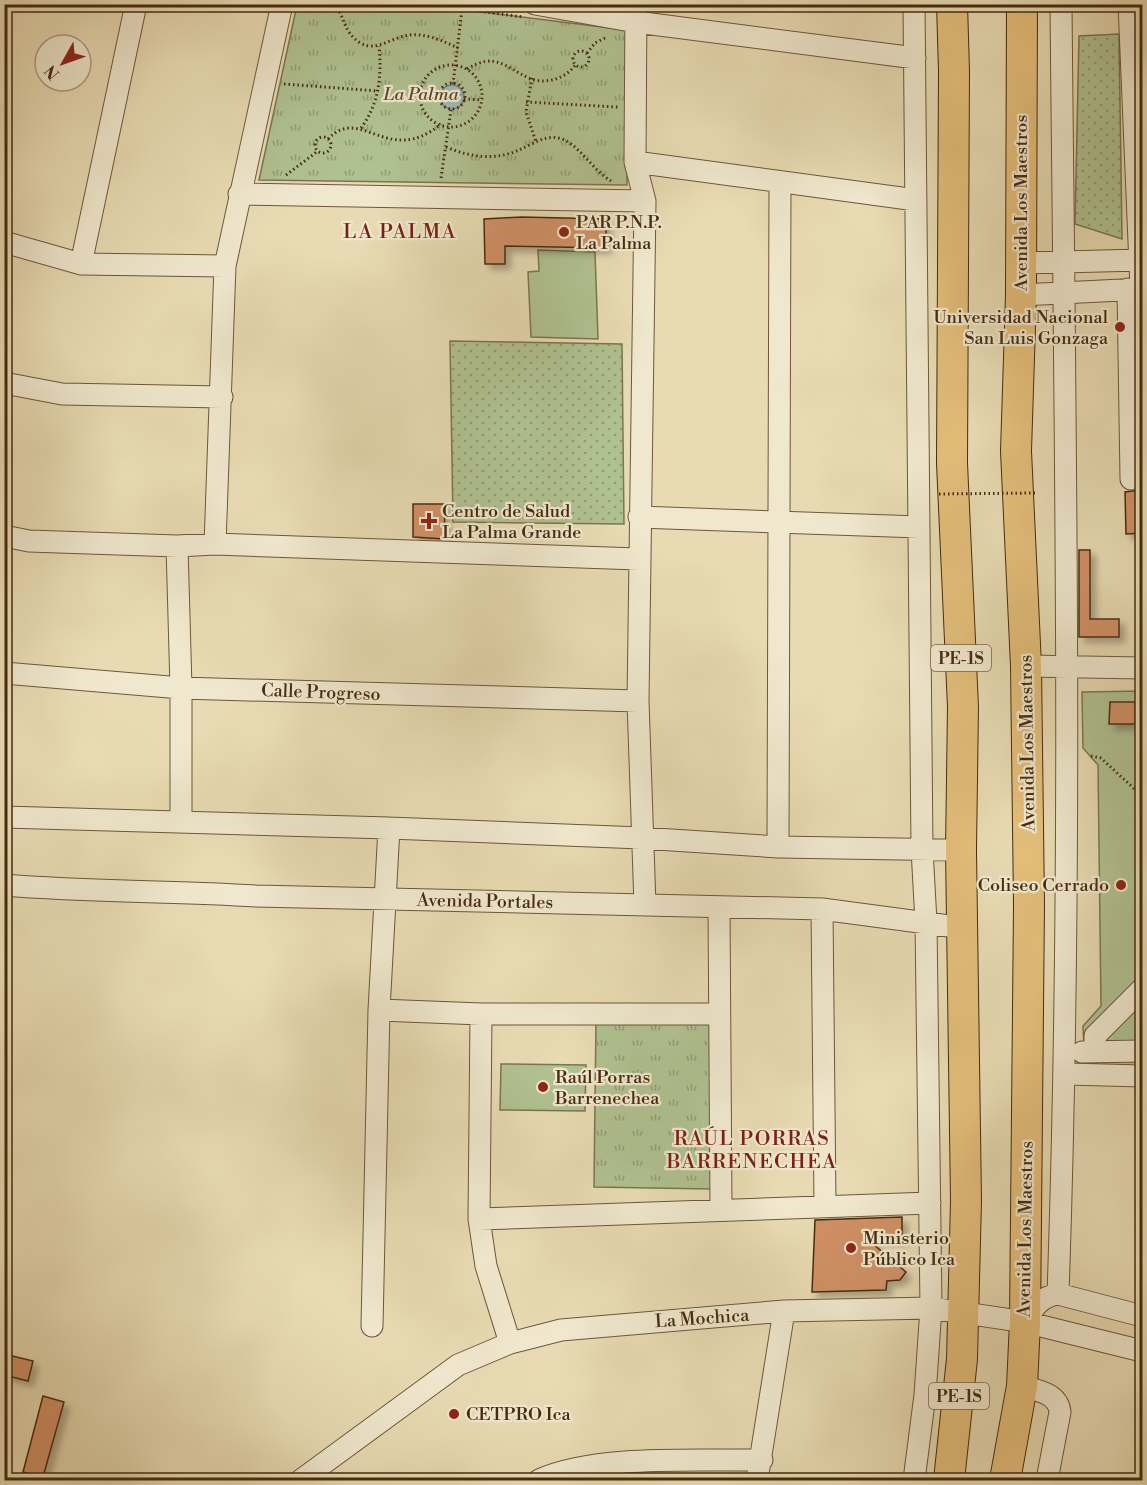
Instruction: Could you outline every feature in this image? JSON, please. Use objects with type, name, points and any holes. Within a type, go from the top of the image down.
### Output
[{"type":"highway","name":"PE-1S","points":[[949,1480],[960,1388],[966,1201],[964,928],[961,850],[963,707],[952,451],[954,71],[952,4]]},
{"type":"highway","name":"Avenida Los Maestros","points":[[1005,1480],[1022,1386],[1029,917],[1026,666],[1016,451],[1021,296],[1022,4]]},
{"type":"street","points":[[81,264],[136,4]]},
{"type":"street","points":[[215,544],[225,266],[282,4]]},
{"type":"street","points":[[535,4],[636,13],[915,58]]},
{"type":"street","points":[[914,4],[922,849],[926,922],[931,1308],[925,1395],[914,1480]]},
{"type":"street","points":[[1058,1294],[1066,1074],[1067,667],[1061,4]]},
{"type":"street","points":[[1130,4],[1141,260],[1131,479]]},
{"type":"street","points":[[636,13],[635,162],[645,201],[638,559],[638,701],[645,904]]},
{"type":"street","points":[[635,162],[916,200]]},
{"type":"street","points":[[778,847],[780,182]]},
{"type":"street","points":[[239,194],[645,201]]},
{"type":"street","points":[[4,242],[81,264],[225,266]]},
{"type":"street","points":[[1021,263],[1141,260]]},
{"type":"street","points":[[1021,296],[1138,289]]},
{"type":"street","points":[[4,383],[62,394],[222,397]]},
{"type":"street","points":[[639,517],[779,524],[919,526]]},
{"type":"street","points":[[4,536],[29,541],[177,546],[215,544],[638,559]]},
{"type":"street","points":[[177,546],[181,688],[181,822]]},
{"type":"street","points":[[1026,666],[1143,668]]},
{"type":"street","name":"Calle Progreso","points":[[4,673],[181,688],[638,701]]},
{"type":"street","points":[[4,818],[389,828],[641,838],[778,847],[961,850]]},
{"type":"street","points":[[372,1326],[379,1010],[383,898],[389,828]]},
{"type":"street","name":"Avenida Portales","points":[[4,885],[72,891],[822,909],[964,928]]},
{"type":"street","points":[[719,906],[721,1209]]},
{"type":"street","points":[[822,909],[825,1205]]},
{"type":"street","points":[[1143,989],[1095,1036],[1105,1052],[1127,1060],[1143,1060]]},
{"type":"street","points":[[379,1010],[481,1014],[719,1014]]},
{"type":"street","points":[[481,1014],[479,1219],[486,1266],[510,1343]]},
{"type":"street","points":[[1066,1052],[1143,1052]]},
{"type":"street","points":[[1066,1074],[1143,1076]]},
{"type":"street","points":[[479,1219],[647,1215],[721,1209],[930,1203]]},
{"type":"street","points":[[1024,1322],[1037,1303],[1047,1296],[1058,1294],[1143,1316]]},
{"type":"street","name":"La Mochica","points":[[301,1480],[459,1365],[510,1343],[561,1330],[784,1311],[931,1308],[1024,1322],[1143,1351]]},
{"type":"street","points":[[539,1480],[566,1470],[602,1464],[759,1470],[784,1311]]},
{"type":"street","points":[[1022,1386],[1052,1396],[1059,1404],[1060,1412],[1047,1480]]},
{"type":"path","points":[[335,4],[346,27],[358,42],[379,46],[399,37],[418,35],[435,38],[458,48]]},
{"type":"path","points":[[453,84],[462,9]]},
{"type":"path","points":[[586,53],[595,43],[610,36]]},
{"type":"path","points":[[360,128],[371,112],[378,91],[381,70],[379,46]]},
{"type":"path","points":[[576,52],[586,53],[589,59],[587,64],[582,66],[576,64],[573,59],[576,52]]},
{"type":"path","points":[[466,69],[484,61],[495,61],[513,67],[532,78],[552,80],[561,77],[576,64]]},
{"type":"path","points":[[455,66],[466,69],[477,78],[481,88],[482,100],[474,116],[466,123],[450,126],[429,117],[423,109],[420,95],[425,79],[440,67],[455,66]]},
{"type":"path","points":[[532,78],[526,102],[527,122],[536,142]]},
{"type":"path","points":[[280,84],[378,91]]},
{"type":"path","points":[[453,84],[461,87],[464,99],[460,106],[451,109],[441,104],[439,96],[445,85],[453,84]]},
{"type":"path","points":[[420,95],[439,96]]},
{"type":"path","points":[[464,99],[482,100]]},
{"type":"path","points":[[526,102],[626,107]]},
{"type":"path","points":[[441,183],[451,109]]},
{"type":"path","points":[[328,139],[330,148],[323,153],[318,151],[315,145],[316,140],[320,137],[328,139],[344,128],[360,128],[385,139],[406,141],[426,135],[441,124]]},
{"type":"path","points":[[446,147],[468,155],[491,157],[517,151],[549,137],[568,142],[598,173],[617,185],[606,185]]},
{"type":"path","points":[[284,177],[318,151]]},
{"type":"path","points":[[939,494],[1035,493]]},
{"type":"path","points":[[1091,756],[1101,758],[1143,796]]},
{"type":"green space","name":"La Palma","points":[[297,5],[426,5],[626,30],[627,185],[259,180]]},
{"type":"green space","points":[[1119,34],[1122,239],[1075,224],[1079,36]]},
{"type":"green space","points":[[538,250],[595,252],[598,339],[531,337],[528,272],[539,271]]},
{"type":"green space","points":[[450,341],[622,344],[624,524],[453,522]]},
{"type":"green space","name":"Coliseo Cerrado","points":[[1142,691],[1142,1066],[1085,1066],[1083,1026],[1101,1006],[1098,765],[1083,748],[1082,692]]},
{"type":"green space","name":"Raúl Porras Barrenechea","points":[[596,1020],[713,1022],[711,1189],[594,1187]]},
{"type":"green space","name":"Raúl Porras Barrenechea","points":[[501,1064],[586,1065],[585,1111],[500,1110]]},
{"type":"water","points":[[452,85],[461,88],[464,97],[461,106],[452,109],[443,106],[440,97],[443,88]]},
{"type":"building","name":"PAR P.N.P. La Palma","points":[[522,217],[606,219],[606,248],[505,246],[505,264],[485,264],[484,219]]},
{"type":"building","points":[[1143,491],[1143,533],[1126,534],[1125,492]]},
{"type":"building","name":"Centro de Salud La Palma Grande","points":[[413,504],[445,504],[444,539],[413,537]]},
{"type":"building","points":[[1079,550],[1090,550],[1090,619],[1119,619],[1119,637],[1079,637]]},
{"type":"building","points":[[1110,702],[1135,702],[1135,724],[1109,724]]},
{"type":"building","name":"Ministerio Público Ica","points":[[902,1217],[902,1239],[865,1237],[906,1272],[900,1280],[887,1281],[886,1290],[812,1292],[815,1220]]},
{"type":"building","points":[[4,1354],[33,1361],[28,1381],[4,1375]]},
{"type":"building","points":[[43,1396],[64,1402],[43,1477],[23,1472]]},
{"type":"place","name":"PAR P.N.P. La Palma","points":[[564,232]]},
{"type":"place","name":"Universidad Nacional San Luis Gonzaga","points":[[1120,327]]},
{"type":"place","name":"Centro de Salud La Palma Grande","points":[[429,521]]},
{"type":"place","name":"Coliseo Cerrado","points":[[1121,885]]},
{"type":"place","name":"Raúl Porras Barrenechea","points":[[543,1087]]},
{"type":"place","name":"Ministerio Público Ica","points":[[851,1248]]},
{"type":"place","name":"CETPRO Ica","points":[[454,1414]]},
{"type":"district","name":"LA PALMA","points":[[400,231]]},
{"type":"district","name":"RAÚL PORRAS BARRENECHEA","points":[[752,1150]]}]
